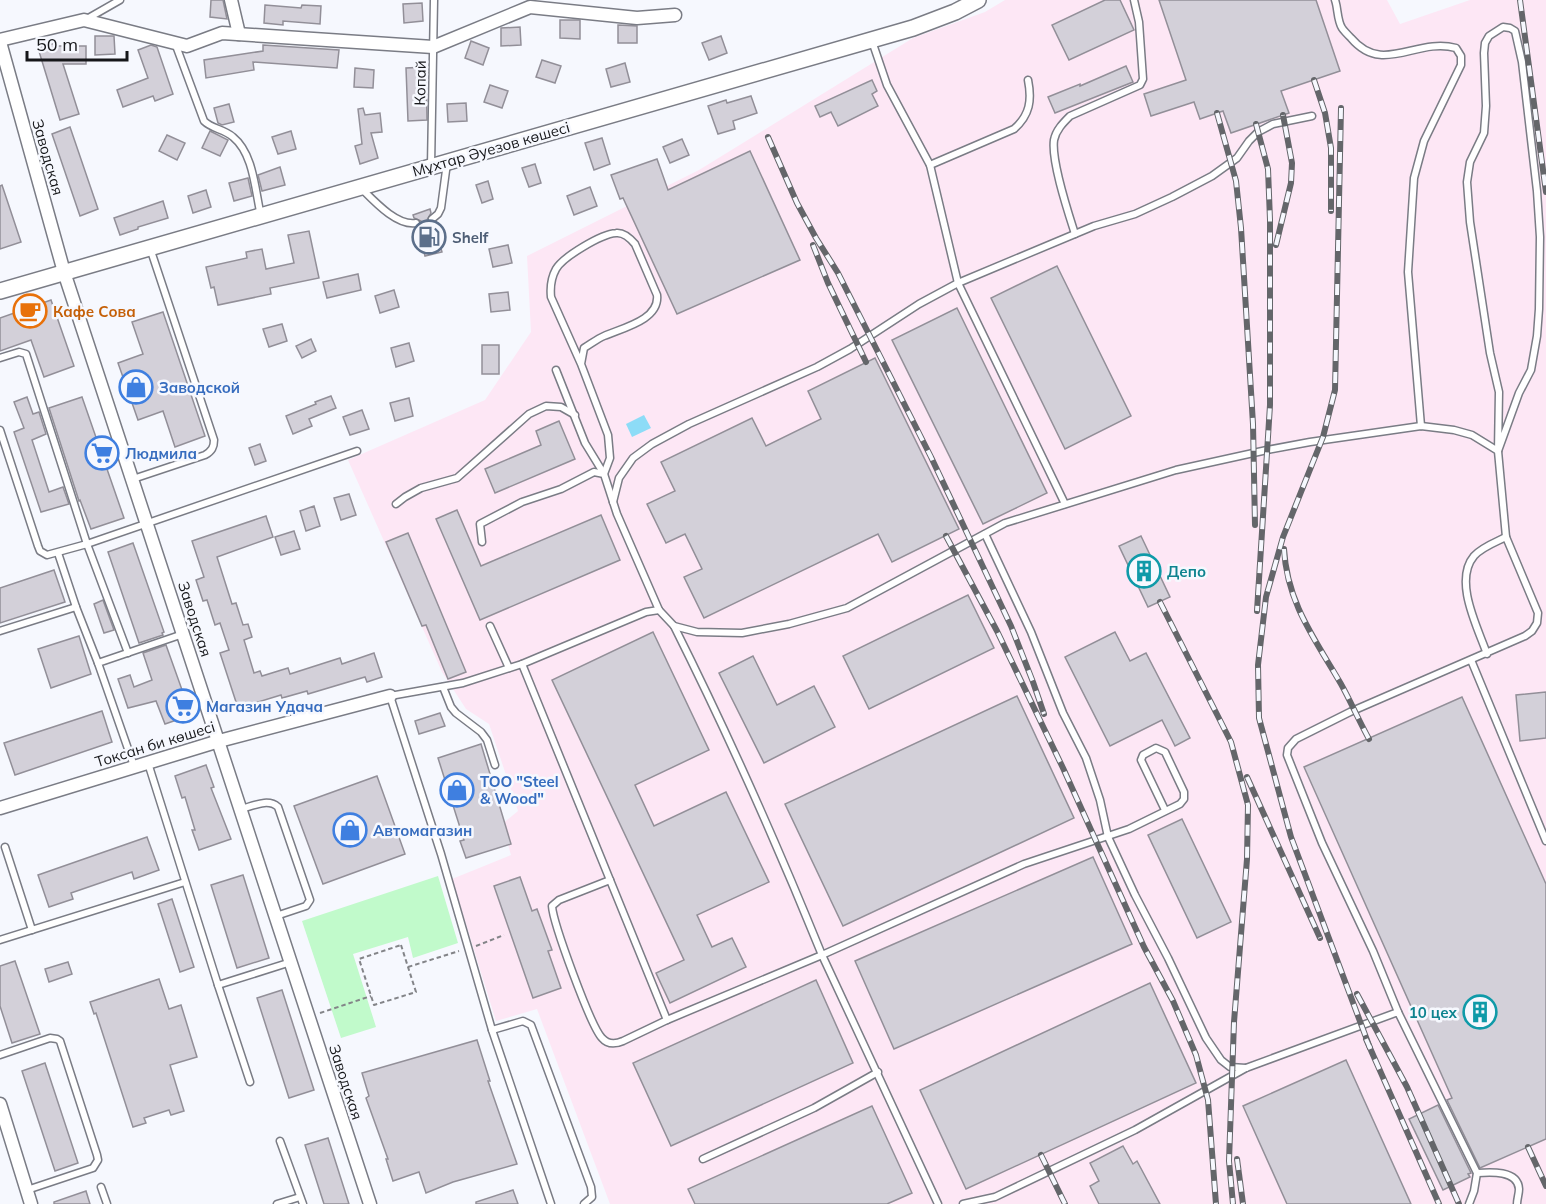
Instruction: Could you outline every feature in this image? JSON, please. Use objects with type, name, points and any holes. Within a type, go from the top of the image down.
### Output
[{"type":"street","points":[[231,0],[238,34]]},
{"type":"street","name":"Мұхтар Әуезов көшесі","points":[[0,291],[913,28],[955,12],[978,0]]},
{"type":"street","points":[[0,44],[84,20],[188,46],[222,33],[433,47],[530,7],[637,18],[675,15]]},
{"type":"street","name":"Заводская","points":[[0,44],[64,272],[370,1204]]},
{"type":"street","name":"Токсан би көшесі","points":[[0,808],[219,741],[390,696]]},
{"type":"street","points":[[1,1109],[31,1204]]},
{"type":"lane","points":[[84,20],[120,0]]},
{"type":"lane","name":"Копай","points":[[431,166],[434,0]]},
{"type":"lane","points":[[1075,234],[1063,196],[1054,141],[1062,124],[1070,116],[1140,85],[1143,79],[1139,22],[1134,0]]},
{"type":"lane","points":[[1335,0],[1341,27],[1355,44],[1371,55],[1388,56],[1431,45],[1443,45],[1456,48],[1461,56],[1461,65],[1424,141],[1413,178],[1408,272],[1421,426]]},
{"type":"lane","points":[[1469,1204],[1477,1173],[1398,1012],[1373,951],[1322,843],[1287,755],[1288,748],[1296,739],[1350,712],[1526,636],[1537,623],[1538,613],[1535,604],[1506,537],[1498,451],[1499,392],[1490,353],[1470,222],[1467,182],[1470,162],[1484,133],[1485,43],[1489,36],[1503,27],[1515,31],[1522,62],[1540,237],[1539,309],[1531,370],[1519,393],[1498,451]]},
{"type":"lane","points":[[871,40],[887,85],[930,165],[958,283],[1065,504]]},
{"type":"lane","points":[[176,43],[204,121],[210,127],[230,135],[245,152],[261,216]]},
{"type":"lane","points":[[930,165],[1014,129],[1028,111],[1030,104],[1028,80]]},
{"type":"lane","points":[[613,502],[619,477],[633,458],[652,444],[689,424],[817,367],[850,349],[919,304],[958,283],[1075,234],[1135,214],[1172,197],[1212,176],[1238,158],[1258,132],[1273,124],[1312,116]]},
{"type":"lane","points":[[432,219],[441,208],[447,162]]},
{"type":"lane","points":[[360,187],[390,213],[408,224],[416,223]]},
{"type":"lane","points":[[581,364],[584,348],[603,336],[628,327],[647,316],[658,302],[635,244],[630,238],[621,234],[614,233],[575,252],[561,263],[553,276],[550,287],[551,297],[581,364],[608,435],[610,458],[604,474]]},
{"type":"lane","points":[[133,479],[205,455],[214,445],[150,248]]},
{"type":"lane","points":[[0,358],[19,352],[26,354],[87,544],[128,653]]},
{"type":"lane","points":[[556,370],[585,443],[604,474],[613,502],[659,610],[674,626],[722,722],[822,955],[938,1204]]},
{"type":"lane","points":[[396,504],[405,496],[421,488],[457,478],[529,414],[546,406],[561,407],[574,415]]},
{"type":"lane","points":[[674,626],[697,632],[742,633],[789,624],[847,608],[1005,523],[1176,470],[1245,454],[1421,426],[1472,435],[1498,451]]},
{"type":"lane","points":[[0,430],[40,551],[47,555],[87,544],[357,451]]},
{"type":"lane","points":[[482,542],[480,524],[522,502],[561,489],[594,472],[604,474]]},
{"type":"lane","points":[[985,534],[1086,758],[1100,800],[1108,837],[1206,1038],[1221,1060],[1230,1067],[1246,1068]]},
{"type":"lane","points":[[1487,654],[1468,600],[1466,584],[1468,567],[1474,556],[1484,548],[1506,537]]},
{"type":"lane","points":[[58,553],[134,766]]},
{"type":"lane","points":[[0,631],[76,607]]},
{"type":"lane","points":[[551,1204],[492,1030],[441,854],[390,696],[442,687],[510,668],[646,612],[659,610]]},
{"type":"lane","points":[[490,626],[510,668]]},
{"type":"lane","points":[[98,663],[184,634]]},
{"type":"lane","points":[[1471,660],[1509,757],[1546,842]]},
{"type":"lane","points":[[522,664],[667,1020]]},
{"type":"lane","points":[[442,687],[456,713],[482,732],[495,765]]},
{"type":"lane","points":[[610,880],[559,900],[552,906],[570,964],[598,1034],[609,1043],[617,1044],[1024,864],[1129,829],[1183,802],[1185,796],[1165,752],[1156,748],[1143,755],[1142,760],[1165,810]]},
{"type":"lane","points":[[148,762],[250,1082]]},
{"type":"lane","points":[[241,809],[269,802],[278,807],[310,900],[306,906],[276,916]]},
{"type":"lane","points":[[5,847],[32,930]]},
{"type":"lane","points":[[0,940],[185,882]]},
{"type":"lane","points":[[218,985],[291,962]]},
{"type":"lane","points":[[963,1204],[995,1197],[1135,1130],[1246,1068],[1398,1012]]},
{"type":"lane","points":[[492,1030],[523,1021],[531,1024],[591,1187],[592,1197],[584,1204]]},
{"type":"lane","points":[[0,1054],[50,1038],[60,1041],[97,1155],[96,1164],[89,1170],[27,1190]]},
{"type":"lane","points":[[703,1159],[814,1108],[878,1072]]},
{"type":"lane","points":[[280,1141],[303,1204]]},
{"type":"lane","points":[[1477,1173],[1502,1173],[1517,1182],[1519,1190],[1517,1204]]},
{"type":"lane","points":[[101,1187],[107,1204]]},
{"type":"lane","points":[[278,1204],[300,1197]]},
{"type":"path","points":[[408,967],[504,935]]},
{"type":"path","points":[[400,945],[416,992],[374,1005],[371,996],[359,958],[400,945]]},
{"type":"path","points":[[309,1016],[371,996]]},
{"type":"shaded area","points":[[1005,0],[1387,0],[1400,24],[1470,0],[1546,0],[1546,1204],[610,1204],[537,1009],[496,1021],[452,879],[511,855],[502,824],[518,811],[489,724],[466,709],[442,672],[348,460],[485,400],[531,332],[527,256],[699,170],[913,38],[985,12]]},
{"type":"green space","points":[[438,876],[458,943],[413,958],[408,937],[353,954],[376,1027],[341,1038],[302,921]]},
{"type":"water","points":[[644,415],[651,428],[632,437],[626,424]]},
{"type":"building","points":[[211,0],[223,0],[227,19],[210,17]]},
{"type":"building","points":[[1105,0],[1120,0],[1134,30],[1069,60],[1052,25]]},
{"type":"building","points":[[1159,0],[1316,0],[1340,71],[1281,91],[1289,113],[1231,133],[1223,111],[1200,119],[1194,102],[1151,116],[1144,94],[1186,80]]},
{"type":"building","points":[[422,3],[423,21],[404,23],[403,4]]},
{"type":"building","points":[[265,5],[301,8],[302,5],[321,6],[320,24],[283,21],[283,25],[264,23]]},
{"type":"building","points":[[560,20],[580,20],[580,39],[560,38]]},
{"type":"building","points":[[618,25],[637,26],[637,43],[618,43]]},
{"type":"building","points":[[520,27],[521,45],[501,46],[501,28]]},
{"type":"building","points":[[95,36],[114,36],[115,54],[95,55]]},
{"type":"building","points":[[721,36],[727,53],[709,60],[702,43]]},
{"type":"building","points":[[471,41],[489,48],[483,65],[465,58]]},
{"type":"building","points":[[56,43],[57,46],[86,46],[86,64],[63,64],[79,114],[60,120],[38,48]]},
{"type":"building","points":[[151,45],[157,47],[173,94],[155,101],[153,96],[123,107],[117,90],[148,78],[138,50]]},
{"type":"building","points":[[263,45],[339,50],[337,68],[253,62],[254,70],[206,78],[204,60],[263,51]]},
{"type":"building","points":[[542,60],[561,66],[555,83],[536,77]]},
{"type":"building","points":[[625,63],[630,82],[611,87],[606,69]]},
{"type":"building","points":[[1126,66],[1133,82],[1055,113],[1048,97]]},
{"type":"building","points":[[426,67],[427,120],[408,121],[406,68]]},
{"type":"building","points":[[355,68],[374,70],[373,88],[354,87]]},
{"type":"building","points":[[872,80],[877,91],[872,94],[878,106],[838,126],[831,112],[820,117],[815,106]]},
{"type":"building","points":[[490,85],[508,91],[502,108],[484,102]]},
{"type":"building","points":[[751,96],[757,113],[733,121],[735,129],[718,134],[708,106]]},
{"type":"building","points":[[466,103],[467,121],[448,122],[447,104]]},
{"type":"building","points":[[229,104],[234,122],[222,125],[218,123],[214,108]]},
{"type":"building","points":[[363,108],[365,115],[380,113],[382,132],[371,133],[378,158],[360,164],[355,146],[362,144],[358,109]]},
{"type":"building","points":[[70,127],[98,209],[80,216],[52,134]]},
{"type":"building","points":[[210,131],[228,140],[220,156],[202,148]]},
{"type":"building","points":[[291,131],[296,149],[278,154],[272,137]]},
{"type":"building","points":[[167,135],[185,143],[177,160],[159,151]]},
{"type":"building","points":[[602,138],[610,164],[594,170],[585,143]]},
{"type":"building","points":[[682,139],[689,155],[670,163],[663,147]]},
{"type":"building","points":[[750,151],[800,260],[677,314],[623,198],[620,199],[611,175],[657,159],[668,190]]},
{"type":"building","points":[[535,164],[541,183],[529,187],[522,168]]},
{"type":"building","points":[[280,167],[285,185],[262,191],[258,175]]},
{"type":"building","points":[[248,178],[252,196],[234,201],[229,183]]},
{"type":"building","points":[[488,181],[493,199],[482,203],[476,185]]},
{"type":"building","points":[[2,185],[21,242],[0,249],[0,186]]},
{"type":"building","points":[[590,187],[597,206],[574,215],[567,196]]},
{"type":"building","points":[[206,190],[211,207],[193,213],[188,196]]},
{"type":"building","points":[[163,201],[168,218],[120,235],[114,218]]},
{"type":"building","name":"Shelf","points":[[430,209],[431,213],[427,220],[430,224],[434,224],[442,252],[425,256],[417,228],[421,225],[421,221],[413,215]]},
{"type":"building","points":[[309,231],[319,278],[270,288],[271,294],[218,305],[206,267],[247,258],[246,252],[262,249],[266,269],[294,263],[288,235]]},
{"type":"building","points":[[508,245],[512,263],[493,267],[489,249]]},
{"type":"building","points":[[1057,266],[1131,416],[1065,449],[991,298]]},
{"type":"building","points":[[358,274],[361,290],[327,298],[323,282]]},
{"type":"building","points":[[394,290],[399,307],[380,313],[375,296]]},
{"type":"building","points":[[508,292],[510,310],[491,312],[489,294]]},
{"type":"building","points":[[51,300],[74,366],[44,377],[31,340],[0,351],[0,318]]},
{"type":"building","points":[[957,308],[1047,493],[983,524],[892,340]]},
{"type":"building","points":[[163,312],[205,436],[175,447],[163,411],[138,420],[118,363],[143,354],[132,322]]},
{"type":"building","points":[[282,324],[287,341],[269,347],[263,329]]},
{"type":"building","points":[[311,339],[316,351],[302,358],[296,346]]},
{"type":"building","points":[[409,343],[414,361],[396,367],[391,348]]},
{"type":"building","points":[[482,345],[499,345],[499,374],[482,374]]},
{"type":"building","points":[[875,358],[959,529],[892,562],[878,534],[704,618],[684,577],[702,569],[685,534],[666,543],[647,504],[675,491],[661,462],[752,418],[766,446],[821,419],[808,391]]},
{"type":"building","points":[[331,396],[336,408],[309,419],[312,426],[293,434],[286,416]]},
{"type":"building","points":[[27,397],[33,414],[39,412],[46,434],[32,440],[49,492],[63,487],[69,504],[41,512],[14,432],[24,428],[14,402]]},
{"type":"building","points":[[82,397],[124,518],[91,529],[79,501],[49,408]]},
{"type":"building","points":[[409,398],[413,416],[395,421],[390,403]]},
{"type":"building","points":[[362,410],[369,429],[350,435],[343,417]]},
{"type":"building","points":[[559,421],[575,459],[495,493],[485,469],[541,445],[536,431]]},
{"type":"building","points":[[260,444],[266,461],[255,465],[249,448]]},
{"type":"building","points":[[349,494],[356,515],[341,520],[334,498]]},
{"type":"building","points":[[314,506],[320,526],[306,531],[300,511]]},
{"type":"building","points":[[457,510],[481,566],[601,515],[620,560],[480,620],[436,519]]},
{"type":"building","points":[[266,516],[273,537],[217,557],[232,604],[236,603],[243,625],[248,624],[252,637],[244,640],[254,673],[260,671],[262,676],[288,668],[290,674],[340,658],[342,664],[374,653],[382,677],[367,682],[365,677],[308,694],[307,691],[282,698],[281,695],[238,708],[220,653],[229,650],[220,623],[215,625],[207,600],[203,601],[196,580],[204,577],[192,541]]},
{"type":"building","points":[[294,531],[300,549],[281,555],[275,537]]},
{"type":"building","points":[[408,533],[466,672],[448,679],[426,625],[422,626],[386,542]]},
{"type":"building","name":"Депо","points":[[1141,536],[1170,597],[1148,607],[1119,546]]},
{"type":"building","points":[[133,543],[164,632],[163,635],[139,643],[108,552]]},
{"type":"building","points":[[54,570],[65,602],[0,623],[0,588]]},
{"type":"building","points":[[968,595],[994,648],[869,709],[843,656]]},
{"type":"building","points":[[103,600],[114,630],[104,633],[94,604]]},
{"type":"building","points":[[653,632],[709,750],[635,785],[654,826],[726,792],[769,882],[697,915],[712,947],[732,938],[746,967],[670,1003],[656,973],[684,960],[552,680]]},
{"type":"building","points":[[1115,632],[1130,661],[1146,653],[1190,738],[1175,746],[1162,720],[1110,746],[1065,657]]},
{"type":"building","points":[[79,636],[91,674],[51,688],[38,649]]},
{"type":"building","points":[[166,645],[191,715],[165,724],[156,701],[128,708],[118,679],[130,675],[134,687],[152,680],[143,653]]},
{"type":"building","points":[[753,656],[777,705],[814,686],[835,727],[764,763],[719,673]]},
{"type":"building","points":[[1546,692],[1546,738],[1520,741],[1516,695]]},
{"type":"building","points":[[1017,696],[1074,818],[843,926],[785,804]]},
{"type":"building","name":"10 цех","points":[[1462,697],[1546,884],[1546,1139],[1480,1168],[1447,1100],[1452,1098],[1304,767]]},
{"type":"building","points":[[102,711],[112,742],[15,775],[4,743]]},
{"type":"building","points":[[440,713],[445,726],[419,734],[415,721]]},
{"type":"building","points":[[481,744],[511,844],[466,858],[460,841],[464,840],[438,758]]},
{"type":"building","points":[[206,765],[214,787],[211,788],[231,839],[199,850],[185,797],[182,798],[175,776]]},
{"type":"building","name":"Автомагазин","points":[[377,776],[405,854],[323,884],[294,806]]},
{"type":"building","points":[[1182,819],[1231,922],[1197,938],[1148,835]]},
{"type":"building","points":[[147,837],[159,870],[134,879],[132,872],[71,893],[73,899],[49,907],[38,875]]},
{"type":"building","points":[[1093,857],[1132,944],[894,1049],[855,961]]},
{"type":"building","points":[[243,875],[269,958],[237,968],[211,885]]},
{"type":"building","points":[[520,877],[532,911],[537,909],[552,950],[548,951],[561,988],[533,998],[494,886]]},
{"type":"building","points":[[172,899],[194,967],[180,972],[158,904]]},
{"type":"building","points":[[15,961],[40,1034],[12,1043],[0,1006],[0,966]]},
{"type":"building","points":[[68,962],[72,974],[49,982],[45,969]]},
{"type":"building","points":[[159,979],[169,1009],[181,1005],[197,1057],[170,1065],[184,1111],[171,1115],[169,1110],[144,1118],[146,1123],[133,1127],[96,1013],[94,1014],[90,1002]]},
{"type":"building","points":[[816,980],[853,1063],[671,1146],[633,1063]]},
{"type":"building","points":[[1150,983],[1196,1083],[966,1189],[920,1090]]},
{"type":"building","points":[[282,990],[314,1090],[289,1098],[257,998]]},
{"type":"building","points":[[477,1040],[490,1081],[488,1081],[517,1164],[453,1182],[426,1193],[419,1172],[393,1181],[386,1159],[388,1159],[366,1098],[369,1096],[362,1073]]},
{"type":"building","points":[[1346,1060],[1411,1204],[1287,1204],[1243,1106]]},
{"type":"building","points":[[45,1063],[78,1163],[55,1171],[22,1071]]},
{"type":"building","points":[[1438,1105],[1471,1173],[1468,1174],[1470,1177],[1443,1190],[1409,1119]]},
{"type":"building","points":[[872,1106],[912,1193],[887,1204],[695,1204],[688,1189]]},
{"type":"building","points":[[328,1138],[349,1204],[324,1204],[305,1145]]},
{"type":"building","points":[[1123,1146],[1133,1164],[1137,1161],[1160,1204],[1099,1204],[1090,1186],[1099,1181],[1090,1163]]},
{"type":"building","points":[[513,1190],[518,1204],[476,1204],[476,1202]]},
{"type":"building","points":[[86,1191],[90,1204],[54,1204],[54,1202]]},
{"type":"railway","points":[[1520,0],[1546,192]]},
{"type":"railway","points":[[1314,80],[1325,113],[1331,148],[1331,211]]},
{"type":"railway","points":[[1341,108],[1335,390],[1323,437],[1283,537],[1266,597],[1258,665],[1259,718],[1291,837],[1370,1048]]},
{"type":"railway","points":[[1217,113],[1236,181],[1241,228],[1253,424],[1255,525]]},
{"type":"railway","points":[[1276,245],[1291,183],[1292,163],[1283,115]]},
{"type":"railway","points":[[1256,124],[1268,169],[1270,220],[1270,405],[1257,611]]},
{"type":"railway","points":[[768,137],[797,203],[838,273],[931,457],[1011,626],[1044,714]]},
{"type":"railway","points":[[813,245],[828,283],[866,362]]},
{"type":"railway","points":[[946,536],[997,631],[1063,768],[1144,947],[1173,1001],[1196,1055],[1208,1100],[1216,1204]]},
{"type":"railway","points":[[1284,549],[1286,568],[1296,604],[1369,739]]},
{"type":"railway","points":[[1160,602],[1231,742],[1248,805],[1247,859],[1234,1022],[1229,1161],[1233,1204]]},
{"type":"railway","points":[[1247,777],[1320,938]]},
{"type":"railway","points":[[1357,994],[1407,1087],[1459,1204]]},
{"type":"railway","points":[[1366,1039],[1439,1204]]},
{"type":"railway","points":[[1528,1147],[1546,1186]]},
{"type":"railway","points":[[1041,1155],[1065,1204]]},
{"type":"railway","points":[[1237,1159],[1243,1204]]},
{"type":"place","name":"Shelf","points":[[429,237]]},
{"type":"place","name":"Кафе Сова","points":[[30,311]]},
{"type":"place","name":"Заводской","points":[[136,387]]},
{"type":"place","name":"Людмила","points":[[102,453]]},
{"type":"place","name":"Депо","points":[[1144,571]]},
{"type":"place","name":"Магазин Удача","points":[[183,706]]},
{"type":"place","name":"TOO \"Steel & Wood\"","points":[[457,790]]},
{"type":"place","name":"Автомагазин","points":[[350,830]]},
{"type":"place","name":"10 цех","points":[[1480,1012]]}]
